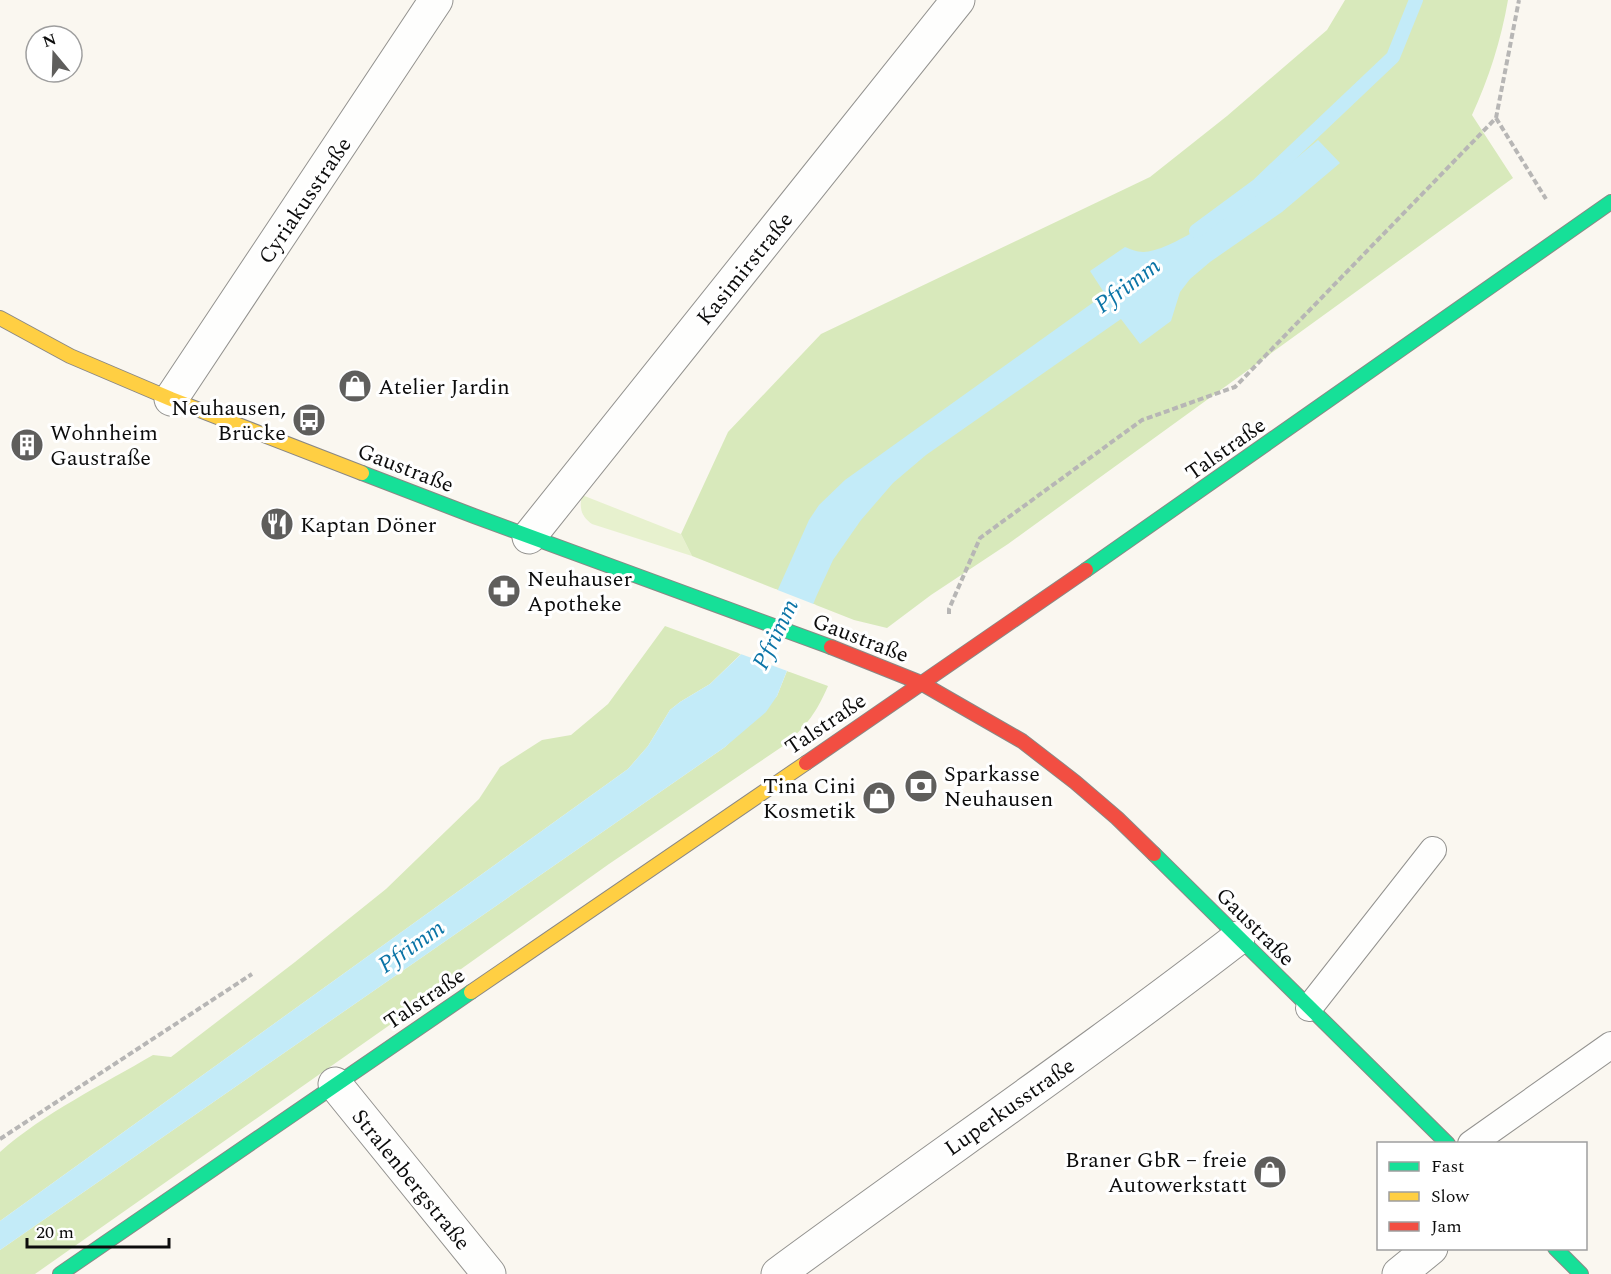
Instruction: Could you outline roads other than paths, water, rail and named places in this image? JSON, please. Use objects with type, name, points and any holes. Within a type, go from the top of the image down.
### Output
[{"type":"street","name":"Cyriakusstraße","points":[[171,399],[436,0]]},
{"type":"street","name":"Kasimirstraße","points":[[529,537],[958,0]]},
{"type":"street","name":"Talstraße","points":[[60,1274],[952,663],[1383,364],[1611,202]]},
{"type":"street","name":"Gaustraße","points":[[0,318],[70,356],[171,399],[529,537],[842,651],[921,683],[1022,741],[1117,818],[1447,1142]]},
{"type":"street","name":"Luperkusstraße","points":[[778,1274],[1152,1005],[1238,938]]},
{"type":"street","name":"Stralenbergstraße","points":[[335,1084],[489,1274]]},
{"type":"street","points":[[1399,1274],[1429,1250]]},
{"type":"street","points":[[1557,1250],[1581,1274]]},
{"type":"lane","points":[[1309,1008],[1433,850]]},
{"type":"lane","points":[[1472,1142],[1611,1045]]},
{"type":"water","points":[[1318,140],[1340,163],[1282,212],[1210,262],[1190,279],[1180,292],[1171,321],[1140,344],[1121,319],[926,455],[893,483],[861,520],[833,560],[777,696],[766,712],[725,747],[0,1250],[0,1221],[628,769],[648,746],[670,710],[710,684],[755,641],[809,520],[819,505],[845,480],[1105,294],[1090,271],[1125,247],[1143,252],[1160,249],[1182,239],[1233,206]]},
{"type":"waterway","name":"Pfrimm","points":[[1196,231],[1257,186],[1393,57],[1416,0]]},
{"type":"place","name":"Atelier Jardin","points":[[355,386]]},
{"type":"place","name":"Neuhausen, Brücke","points":[[309,420]]},
{"type":"place","name":"Wohnheim Gaustraße","points":[[27,445]]},
{"type":"place","name":"Kaptan Döner","points":[[277,524]]},
{"type":"place","name":"Neuhauser Apotheke","points":[[504,591]]},
{"type":"place","name":"Sparkasse Neuhausen","points":[[921,786]]},
{"type":"place","name":"Tina Cini Kosmetik","points":[[879,798]]},
{"type":"place","name":"Braner GbR – freie Autowerkstatt","points":[[1270,1172]]}]
